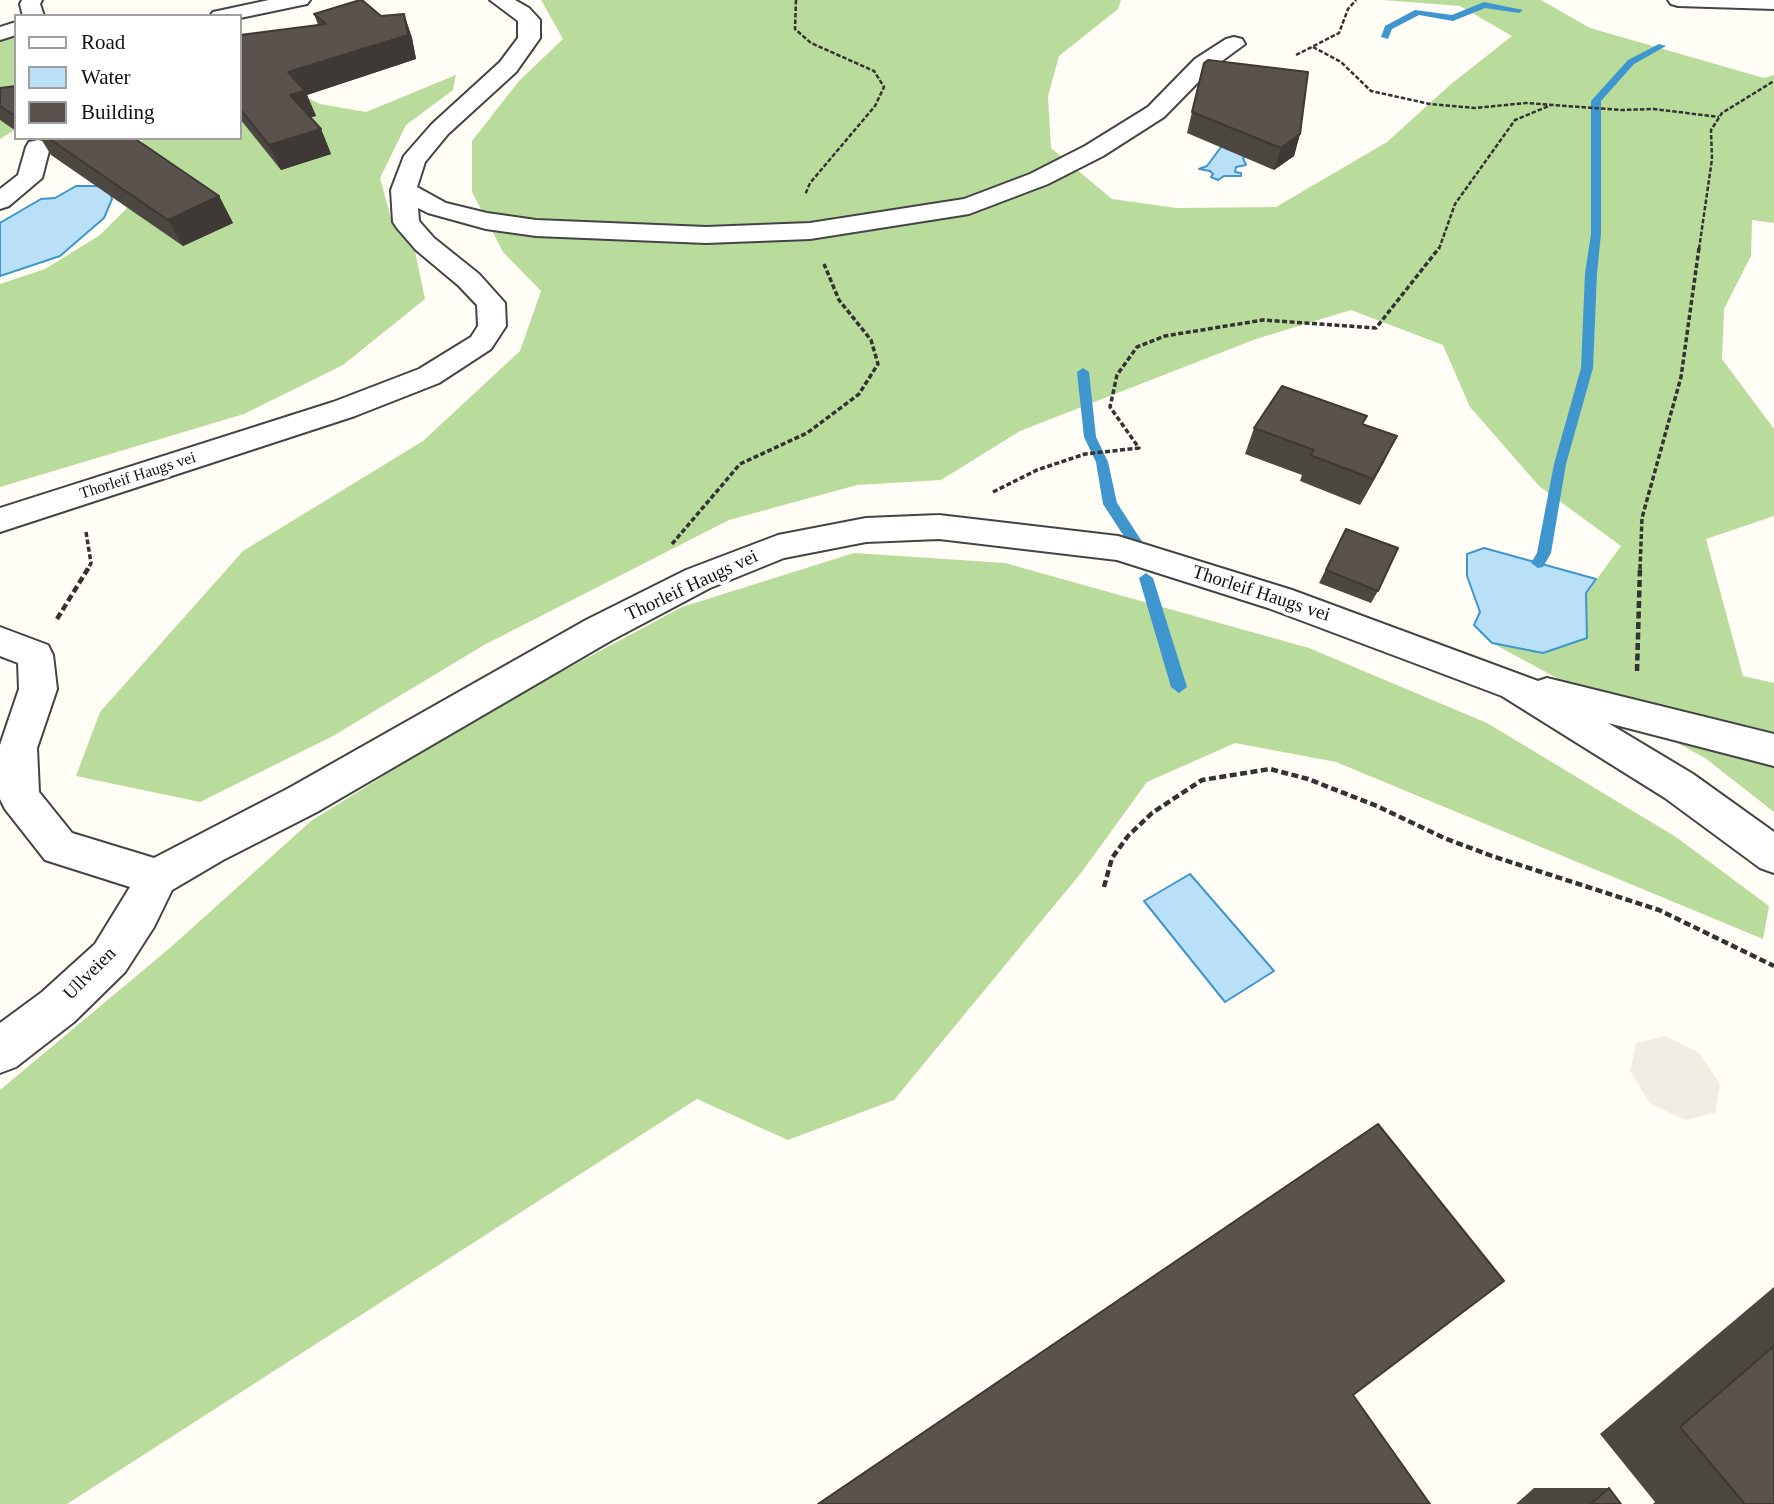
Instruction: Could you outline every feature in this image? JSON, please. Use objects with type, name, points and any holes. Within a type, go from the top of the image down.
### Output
[{"type":"street","points":[[230,14],[300,0]]},
{"type":"street","name":"Thorleif Haugs vei","points":[[0,520],[344,410],[429,376],[481,343],[492,326],[491,303],[469,280],[425,244],[406,222],[404,190],[413,160],[440,129],[508,67],[530,38],[529,20],[522,12],[500,0]]},
{"type":"street","points":[[1678,0],[1774,3]]},
{"type":"street","points":[[404,190],[438,208],[486,221],[536,228],[706,235],[810,231],[969,206],[1039,179],[1094,151],[1156,112],[1203,64],[1234,44]]},
{"type":"street","points":[[0,201],[30,178],[38,147]]},
{"type":"street","name":"Thorleif Haugs vei","points":[[157,877],[209,847],[303,800],[599,630],[698,579],[778,547],[866,530],[953,529],[1118,548],[1280,599],[1515,685],[1679,786],[1774,855]]},
{"type":"street","points":[[0,641],[34,655],[38,690],[18,748],[19,797],[59,847],[157,877]]},
{"type":"street","points":[[1515,685],[1774,750]]},
{"type":"street","name":"Ullveien","points":[[0,1051],[58,1007],[110,958],[139,913],[157,877]]},
{"type":"path","points":[[669,547],[740,464],[807,433],[859,394],[878,364],[871,340],[839,300],[800,208],[810,183],[875,106],[884,88],[874,71],[811,43],[795,29],[793,5],[796,0]]},
{"type":"path","points":[[1296,55],[1339,33],[1348,9],[1356,0]]},
{"type":"path","points":[[1313,47],[1341,62],[1371,91],[1430,104],[1475,108],[1512,103],[1675,110],[1719,117]]},
{"type":"path","points":[[1633,714],[1639,650],[1642,518],[1681,377],[1712,159],[1711,130],[1722,113],[1774,81]]},
{"type":"path","points":[[953,529],[970,503],[1037,470],[1085,454],[1139,448],[1110,407],[1117,375],[1138,347],[1165,336],[1263,320],[1376,328],[1439,249],[1455,204],[1515,120],[1551,105]]},
{"type":"path","points":[[34,655],[91,563],[84,522],[106,486]]},
{"type":"path","points":[[1104,887],[1112,858],[1128,836],[1152,813],[1202,780],[1270,769],[1377,806],[1444,838],[1492,856],[1660,910],[1774,966]]},
{"type":"green space","points":[[541,0],[1121,0],[1118,9],[1059,56],[1048,96],[1051,148],[1112,199],[1177,208],[1276,207],[1387,142],[1451,84],[1512,36],[1460,6],[1383,0],[1541,0],[1590,28],[1764,78],[1774,75],[1774,223],[1752,220],[1751,256],[1724,309],[1722,359],[1774,429],[1774,516],[1706,539],[1743,676],[1774,683],[1774,812],[1705,758],[1492,643],[1543,653],[1621,546],[1539,486],[1470,407],[1443,345],[1351,310],[1256,339],[1020,431],[941,480],[857,485],[729,520],[484,645],[333,736],[200,802],[76,776],[100,712],[243,551],[423,441],[520,351],[541,291],[503,252],[472,192],[472,141],[519,81],[563,39]]},
{"type":"green space","points":[[0,26],[5,33],[14,35],[14,130],[0,139]]},
{"type":"green space","points":[[242,66],[320,104],[366,112],[456,75],[453,90],[406,125],[380,178],[392,222],[415,251],[425,299],[343,365],[244,414],[0,487],[0,284],[45,269],[100,235],[136,199],[137,161],[142,140],[242,140]]},
{"type":"green space","points":[[854,553],[1005,563],[1309,648],[1487,723],[1676,837],[1769,906],[1763,939],[1336,762],[1235,743],[1147,782],[1081,873],[894,1100],[788,1140],[697,1099],[67,1504],[0,1504],[0,1090],[171,947],[311,821],[486,712],[682,607]]},
{"type":"shaded area","points":[[1665,1036],[1699,1053],[1720,1084],[1715,1113],[1685,1120],[1650,1103],[1630,1071],[1636,1043]]},
{"type":"water","points":[[1224,143],[1252,152],[1243,158],[1246,165],[1236,167],[1235,172],[1241,173],[1241,176],[1224,176],[1218,180],[1211,177],[1213,174],[1210,171],[1199,169],[1207,166]]},
{"type":"water","points":[[76,186],[97,186],[110,191],[112,199],[104,218],[60,256],[0,276],[0,223],[41,199],[55,198]]},
{"type":"water","points":[[1484,548],[1596,579],[1586,593],[1587,638],[1543,653],[1492,643],[1474,625],[1480,612],[1467,576],[1467,554]]},
{"type":"water","points":[[1190,874],[1274,971],[1225,1002],[1144,901]]},
{"type":"building","points":[[362,0],[381,16],[404,14],[408,35],[288,72],[305,91],[290,95],[321,129],[269,145],[242,111],[242,35],[326,24],[314,14]]},
{"type":"building","points":[[1208,60],[1308,72],[1300,134],[1281,148],[1192,112],[1204,63]]},
{"type":"building","points":[[14,86],[14,114],[0,106],[0,88]]},
{"type":"building","points":[[51,140],[137,140],[219,196],[168,220]]},
{"type":"building","points":[[1282,386],[1367,416],[1362,424],[1397,436],[1373,479],[1310,455],[1314,450],[1254,428]]},
{"type":"building","points":[[1346,529],[1398,548],[1378,591],[1326,570]]},
{"type":"building","points":[[1378,1124],[1504,1281],[1353,1395],[1430,1504],[818,1504]]},
{"type":"building","points":[[1774,1346],[1774,1504],[1743,1504],[1680,1427]]},
{"type":"building","points":[[1609,1488],[1621,1504],[1591,1504]]},
{"type":"waterway","points":[[1385,37],[1388,28],[1418,12],[1453,18],[1484,5],[1519,10]]},
{"type":"waterway","points":[[1538,563],[1544,553],[1560,464],[1587,368],[1591,273],[1596,234],[1596,101],[1631,62],[1662,46]]},
{"type":"waterway","points":[[1083,372],[1090,437],[1102,462],[1110,504],[1136,543]]},
{"type":"waterway","points":[[1146,578],[1179,687]]}]
